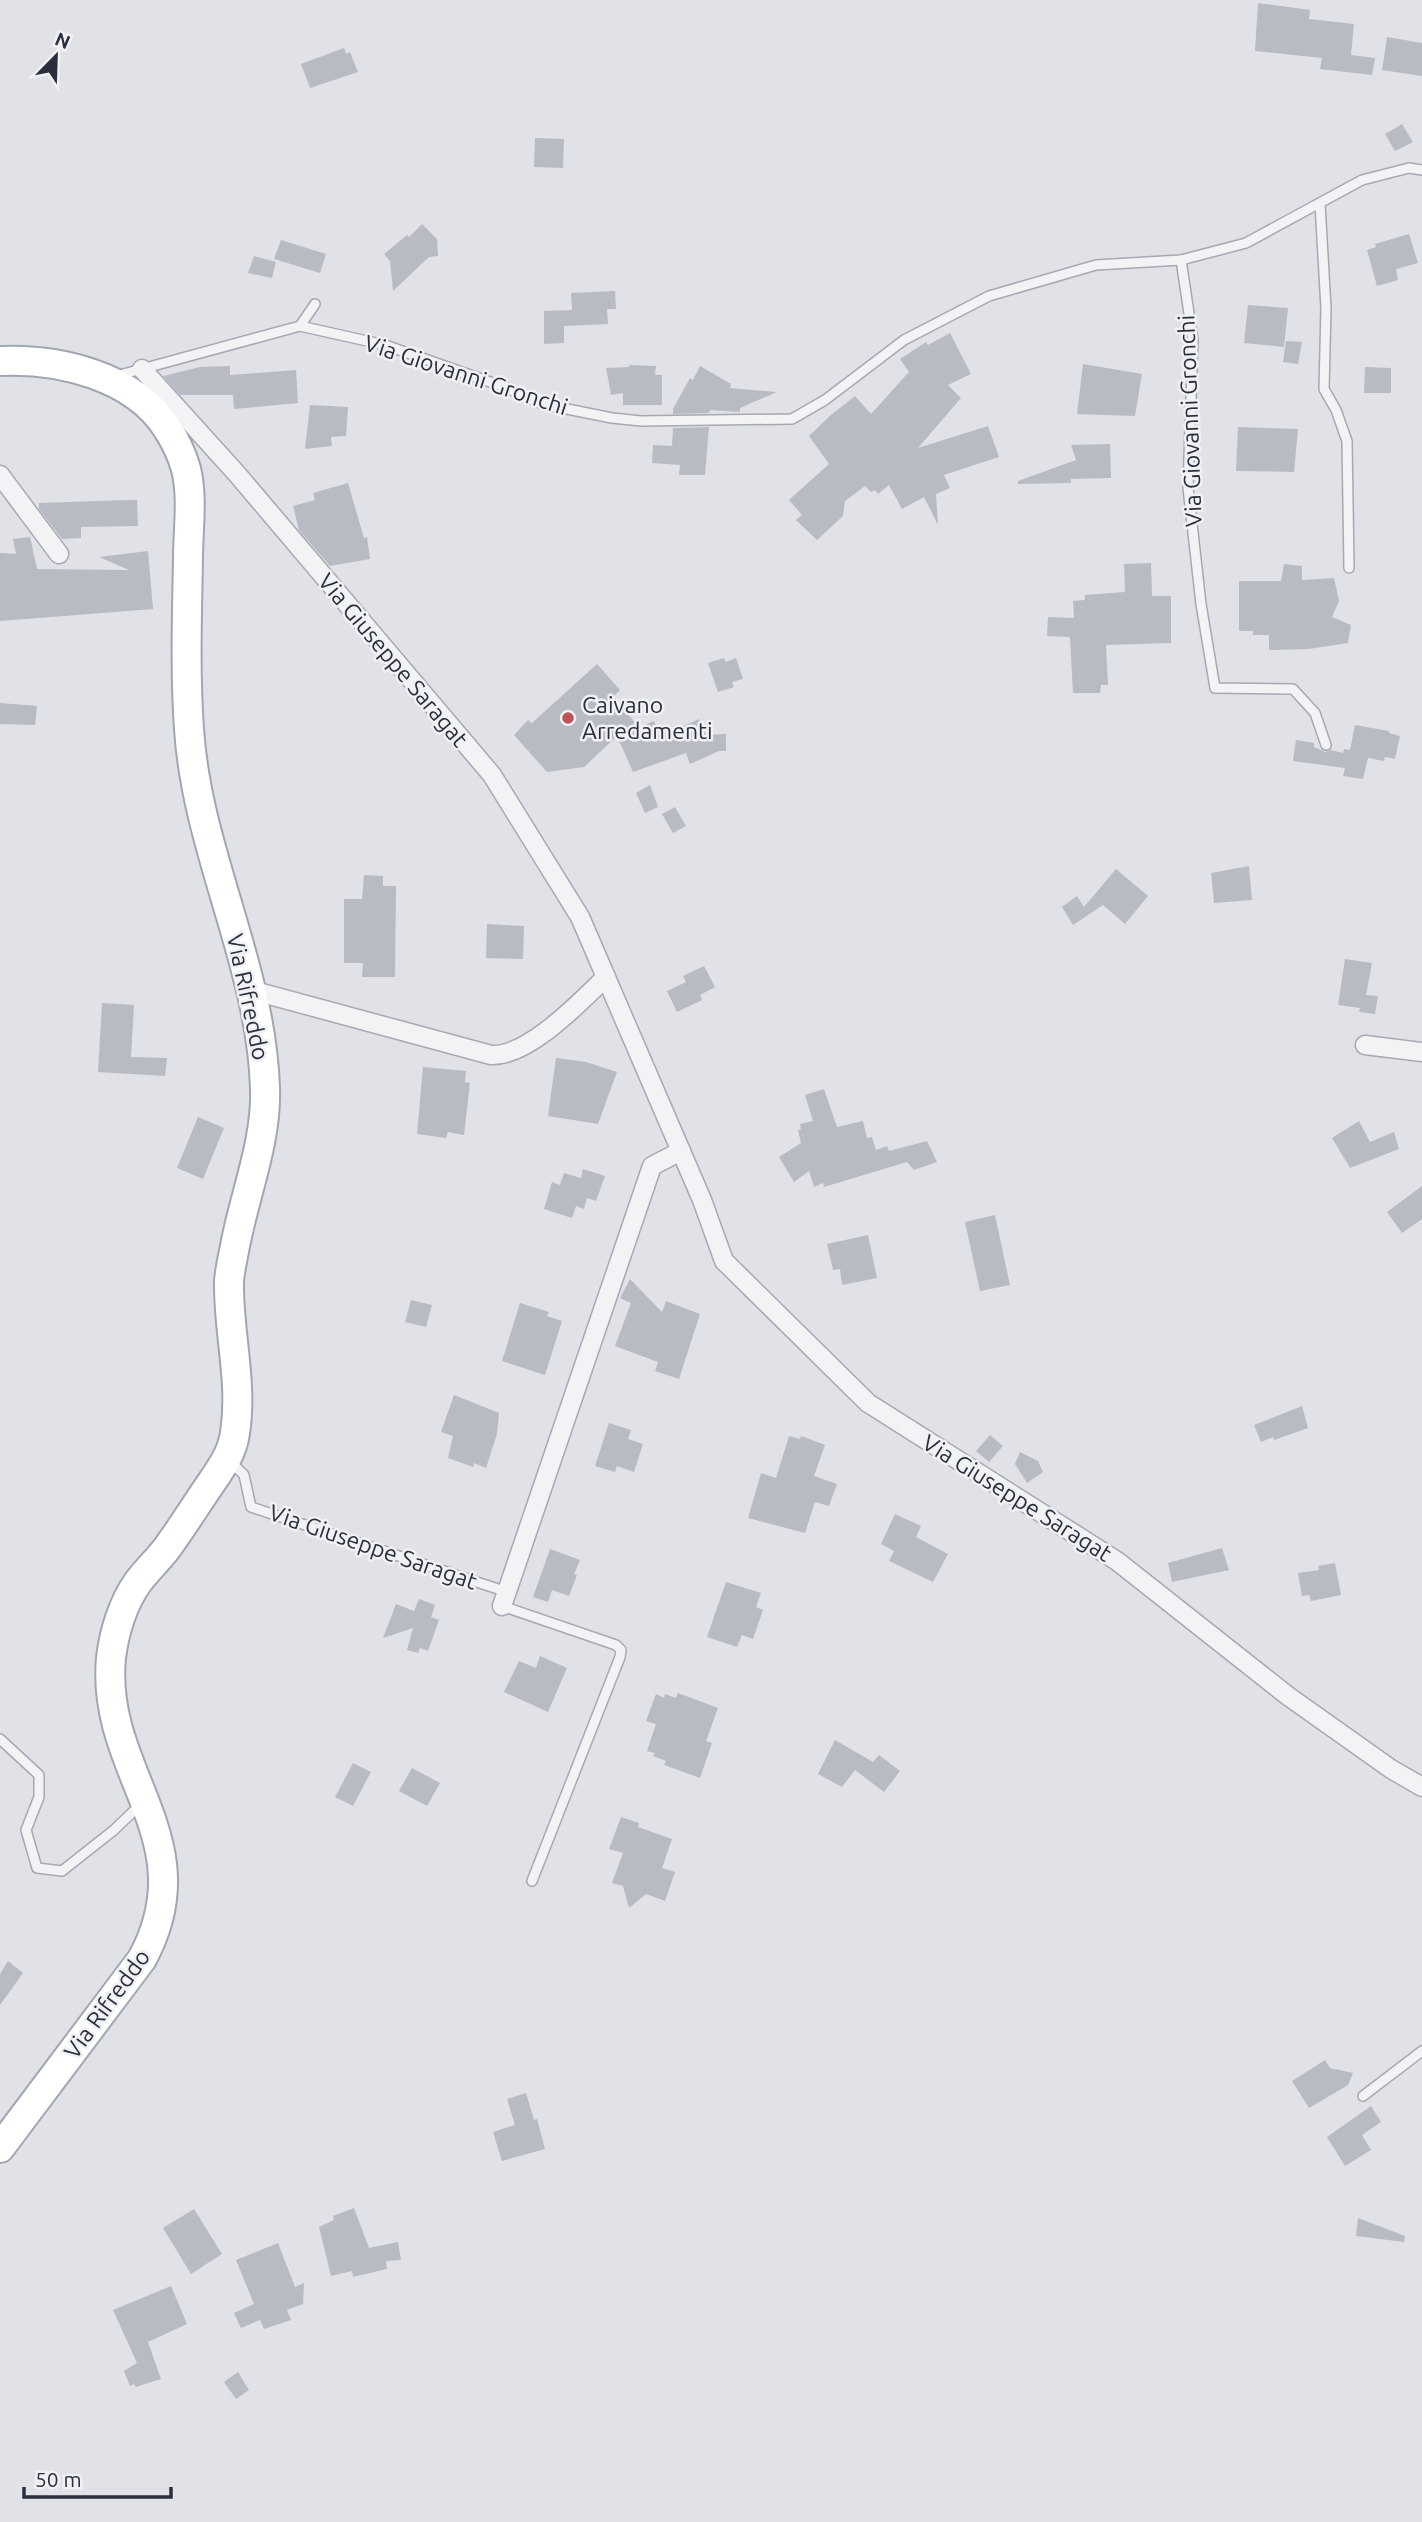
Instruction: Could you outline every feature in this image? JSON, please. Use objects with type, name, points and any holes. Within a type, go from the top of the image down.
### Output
[{"type":"main road","name":"Via Rifreddo","points":[[0,361],[44,361],[107,379],[141,401],[165,425],[187,472],[189,502],[186,676],[189,735],[200,811],[251,990],[261,1037],[265,1118],[242,1211],[229,1279],[238,1402],[235,1438],[227,1459],[168,1547],[135,1586],[119,1620],[111,1657],[111,1693],[118,1732],[159,1843],[165,1875],[162,1910],[142,1959],[0,2148]]},
{"type":"street","name":"Via Giuseppe Saragat","points":[[142,369],[237,474],[492,775],[580,917],[681,1151],[724,1261],[868,1403],[1117,1561],[1288,1696],[1391,1769],[1422,1787]]},
{"type":"street","points":[[0,475],[58,554]]},
{"type":"street","points":[[251,990],[503,1056],[526,1046],[606,977]]},
{"type":"street","points":[[1365,1045],[1422,1052]]},
{"type":"street","name":"Via Giuseppe Saragat","points":[[505,1599],[652,1166],[681,1151]]},
{"type":"lane","name":"Via Giovanni Gronchi","points":[[107,379],[128,371],[300,326],[385,345],[507,388],[542,404],[612,418],[641,421],[792,419],[825,400],[904,340],[989,296],[1096,265],[1181,260],[1246,243],[1362,180],[1409,168],[1422,170]]},
{"type":"lane","points":[[1320,204],[1326,308],[1324,389],[1336,410],[1347,441],[1349,568]]},
{"type":"lane","name":"Via Giovanni Gronchi","points":[[1181,260],[1193,340],[1188,488],[1215,688],[1293,690],[1315,713],[1326,746]]},
{"type":"lane","points":[[300,326],[314,304]]},
{"type":"lane","name":"Via Giuseppe Saragat","points":[[227,1459],[244,1475],[251,1507],[505,1599],[616,1645],[621,1650],[532,1881]]},
{"type":"lane","points":[[0,1739],[39,1774],[39,1797],[26,1830],[37,1868],[62,1871],[114,1830],[144,1802]]},
{"type":"lane","points":[[1363,2096],[1422,2051]]},
{"type":"building","points":[[1258,3],[1310,10],[1309,19],[1354,24],[1351,55],[1375,58],[1372,75],[1320,69],[1322,58],[1255,51]]},
{"type":"building","points":[[1387,37],[1422,43],[1422,76],[1382,70]]},
{"type":"building","points":[[344,48],[346,54],[350,52],[358,72],[310,88],[301,64]]},
{"type":"building","points":[[1402,124],[1413,142],[1395,151],[1385,134]]},
{"type":"building","points":[[535,138],[564,139],[563,168],[534,167]]},
{"type":"building","points":[[422,224],[437,239],[438,256],[429,257],[393,291],[390,261],[384,254],[407,235],[409,237]]},
{"type":"building","points":[[1409,234],[1418,263],[1396,269],[1398,280],[1377,286],[1367,250],[1376,247],[1375,244]]},
{"type":"building","points":[[281,240],[326,254],[320,273],[274,259]]},
{"type":"building","points":[[254,256],[276,262],[272,278],[248,273]]},
{"type":"building","points":[[615,291],[616,309],[607,309],[608,324],[564,326],[564,343],[544,344],[544,311],[572,310],[571,293]]},
{"type":"building","points":[[1248,305],[1288,308],[1284,347],[1244,343]]},
{"type":"building","points":[[950,333],[971,374],[948,385],[961,398],[918,448],[988,426],[999,457],[944,475],[950,488],[936,494],[938,525],[924,497],[902,509],[889,485],[878,494],[865,486],[845,501],[843,516],[817,540],[796,520],[802,515],[789,500],[829,464],[809,436],[855,396],[871,414],[909,372],[900,359],[926,342],[928,345]]},
{"type":"building","points":[[1286,341],[1302,342],[1298,364],[1283,362]]},
{"type":"building","points":[[1083,364],[1142,374],[1135,416],[1077,414]]},
{"type":"building","points":[[230,366],[230,375],[296,370],[298,403],[234,409],[233,395],[180,395],[163,376],[200,367]]},
{"type":"building","points":[[656,366],[655,375],[662,375],[662,405],[623,405],[623,393],[611,395],[606,368]]},
{"type":"building","points":[[700,366],[731,384],[730,388],[777,392],[740,408],[740,412],[710,410],[709,413],[673,414],[673,409],[690,378],[693,380]]},
{"type":"building","points":[[1365,367],[1391,368],[1391,393],[1364,393]]},
{"type":"building","points":[[310,405],[348,407],[346,436],[331,437],[332,446],[305,449]]},
{"type":"building","points":[[709,427],[705,475],[679,475],[680,465],[652,463],[653,445],[672,446],[673,428]]},
{"type":"building","points":[[1238,427],[1298,429],[1294,472],[1236,471]]},
{"type":"building","points":[[1110,444],[1111,478],[1071,479],[1071,483],[1018,484],[1018,481],[1076,460],[1071,445]]},
{"type":"building","points":[[348,483],[364,538],[367,537],[370,559],[330,566],[299,530],[293,506],[315,500],[313,493]]},
{"type":"building","points":[[137,500],[138,526],[81,527],[81,538],[62,539],[39,509],[39,503]]},
{"type":"building","points":[[30,537],[37,569],[129,570],[99,557],[148,551],[153,609],[0,621],[0,553],[16,554],[13,539]]},
{"type":"building","points":[[1151,563],[1152,596],[1171,596],[1171,643],[1106,645],[1108,685],[1101,685],[1100,693],[1073,693],[1070,637],[1047,636],[1048,617],[1074,618],[1073,601],[1085,600],[1085,595],[1125,592],[1124,564]]},
{"type":"building","points":[[1284,564],[1302,566],[1302,580],[1334,578],[1339,601],[1332,617],[1351,625],[1348,643],[1309,649],[1269,650],[1269,635],[1253,635],[1253,631],[1239,631],[1239,581],[1281,581]]},
{"type":"building","points":[[724,658],[726,662],[736,658],[743,679],[732,682],[734,687],[718,692],[708,663]]},
{"type":"building","points":[[597,664],[620,690],[613,697],[639,727],[654,721],[658,731],[671,726],[672,731],[699,719],[706,735],[726,734],[726,751],[719,751],[690,764],[686,753],[633,772],[617,736],[584,767],[547,772],[514,735],[528,720],[532,723]]},
{"type":"building","points":[[0,703],[37,706],[35,725],[0,724]]},
{"type":"building","points":[[1355,725],[1389,731],[1400,736],[1395,759],[1385,757],[1384,761],[1368,758],[1363,779],[1343,776],[1345,768],[1293,761],[1296,740],[1314,743],[1314,747],[1325,752],[1331,750],[1343,753],[1344,749],[1350,750]]},
{"type":"building","points":[[650,785],[658,807],[645,813],[636,793]]},
{"type":"building","points":[[675,807],[686,826],[673,833],[662,814]]},
{"type":"building","points":[[1249,866],[1252,900],[1214,903],[1211,873]]},
{"type":"building","points":[[1116,869],[1148,896],[1125,924],[1103,905],[1073,925],[1062,907],[1077,896],[1084,907]]},
{"type":"building","points":[[364,875],[383,876],[383,886],[396,886],[395,977],[362,977],[363,963],[344,963],[344,899],[362,899]]},
{"type":"building","points":[[487,924],[524,926],[523,959],[486,958]]},
{"type":"building","points":[[1345,959],[1372,963],[1366,995],[1378,996],[1375,1014],[1359,1012],[1360,1008],[1338,1005]]},
{"type":"building","points":[[704,966],[715,987],[700,995],[702,1000],[677,1012],[667,991],[686,982],[683,976]]},
{"type":"building","points":[[102,1003],[134,1005],[131,1057],[167,1058],[165,1076],[98,1072]]},
{"type":"building","points":[[556,1058],[586,1062],[617,1072],[598,1124],[548,1116]]},
{"type":"building","points":[[423,1067],[466,1071],[465,1082],[470,1083],[464,1135],[448,1132],[446,1138],[417,1134]]},
{"type":"building","points":[[824,1089],[837,1127],[863,1121],[867,1138],[872,1137],[876,1150],[887,1146],[889,1151],[927,1141],[937,1162],[914,1170],[907,1162],[824,1187],[823,1183],[814,1187],[809,1171],[794,1182],[779,1157],[801,1143],[798,1130],[801,1129],[800,1124],[813,1121],[805,1095]]},
{"type":"building","points":[[198,1117],[224,1128],[203,1179],[177,1168]]},
{"type":"building","points":[[1359,1121],[1370,1142],[1394,1132],[1399,1149],[1350,1168],[1332,1138]]},
{"type":"building","points":[[583,1169],[605,1176],[596,1201],[587,1198],[584,1209],[576,1206],[572,1218],[544,1209],[552,1182],[560,1185],[564,1173],[581,1178]]},
{"type":"building","points":[[1422,1186],[1422,1219],[1402,1233],[1387,1212]]},
{"type":"building","points":[[995,1215],[1010,1285],[980,1291],[965,1222]]},
{"type":"building","points":[[868,1235],[877,1278],[842,1285],[840,1269],[833,1270],[827,1244]]},
{"type":"building","points":[[630,1279],[662,1312],[666,1301],[700,1314],[679,1379],[655,1371],[658,1362],[615,1346],[631,1303],[620,1298]]},
{"type":"building","points":[[411,1300],[432,1305],[426,1327],[405,1322]]},
{"type":"building","points":[[520,1303],[549,1312],[547,1316],[562,1321],[545,1375],[502,1361]]},
{"type":"building","points":[[454,1395],[499,1413],[497,1434],[486,1468],[474,1463],[473,1467],[448,1458],[453,1436],[441,1432]]},
{"type":"building","points":[[1302,1406],[1308,1428],[1261,1442],[1254,1425]]},
{"type":"building","points":[[609,1423],[631,1430],[628,1439],[643,1444],[634,1472],[617,1466],[615,1472],[595,1466]]},
{"type":"building","points":[[990,1435],[1003,1446],[989,1462],[976,1451]]},
{"type":"building","points":[[789,1436],[800,1439],[801,1436],[825,1445],[814,1476],[837,1484],[829,1506],[815,1502],[805,1533],[748,1518],[761,1473],[776,1478]]},
{"type":"building","points":[[1020,1452],[1038,1461],[1043,1472],[1027,1483],[1015,1464]]},
{"type":"building","points":[[895,1514],[921,1526],[916,1537],[948,1554],[933,1582],[889,1561],[894,1551],[881,1544]]},
{"type":"building","points":[[1222,1548],[1229,1570],[1172,1582],[1168,1563]]},
{"type":"building","points":[[550,1549],[580,1560],[569,1596],[552,1590],[548,1602],[533,1597]]},
{"type":"building","points":[[1335,1563],[1341,1595],[1311,1601],[1309,1595],[1302,1596],[1298,1573],[1319,1570],[1318,1566]]},
{"type":"building","points":[[726,1582],[761,1593],[756,1607],[763,1610],[753,1639],[742,1635],[737,1647],[707,1637]]},
{"type":"building","points":[[419,1599],[435,1605],[431,1617],[439,1620],[428,1651],[420,1648],[418,1653],[407,1650],[413,1628],[383,1638],[396,1604],[414,1611]]},
{"type":"building","points":[[540,1656],[567,1668],[548,1712],[504,1692],[519,1661],[536,1668]]},
{"type":"building","points":[[678,1693],[718,1708],[706,1741],[712,1743],[700,1778],[664,1765],[666,1761],[647,1751],[656,1724],[646,1721],[656,1694],[664,1698],[665,1694],[676,1698]]},
{"type":"building","points":[[835,1740],[873,1762],[879,1755],[900,1771],[884,1792],[855,1770],[842,1787],[818,1774]]},
{"type":"building","points":[[353,1763],[371,1772],[353,1806],[335,1797]]},
{"type":"building","points":[[412,1768],[440,1783],[427,1806],[399,1791]]},
{"type":"building","points":[[621,1817],[639,1823],[638,1827],[672,1839],[662,1868],[675,1872],[665,1901],[646,1894],[629,1908],[623,1886],[612,1883],[623,1853],[609,1849]]},
{"type":"building","points":[[8,1961],[23,1973],[0,2005],[0,1974]]},
{"type":"building","points":[[1325,2060],[1330,2068],[1353,2073],[1348,2085],[1309,2108],[1292,2081]]},
{"type":"building","points":[[526,2093],[545,2149],[502,2161],[493,2132],[515,2125],[507,2099]]},
{"type":"building","points":[[1371,2106],[1381,2122],[1362,2135],[1371,2150],[1345,2166],[1327,2137]]},
{"type":"building","points":[[354,2208],[369,2248],[398,2242],[401,2260],[386,2261],[387,2269],[353,2277],[352,2271],[331,2276],[319,2227],[334,2220],[333,2216]]},
{"type":"building","points":[[194,2209],[222,2254],[191,2274],[163,2228]]},
{"type":"building","points":[[1358,2218],[1405,2236],[1404,2242],[1356,2236]]},
{"type":"building","points":[[278,2243],[295,2287],[304,2283],[303,2304],[287,2310],[291,2320],[264,2329],[260,2320],[241,2328],[234,2313],[254,2304],[236,2260]]},
{"type":"building","points":[[171,2286],[187,2324],[148,2342],[161,2379],[136,2387],[134,2384],[130,2386],[124,2371],[137,2363],[113,2310]]},
{"type":"building","points":[[238,2372],[249,2390],[236,2399],[224,2382]]},
{"type":"place","name":"Caivano Arredamenti","points":[[568,718]]}]
